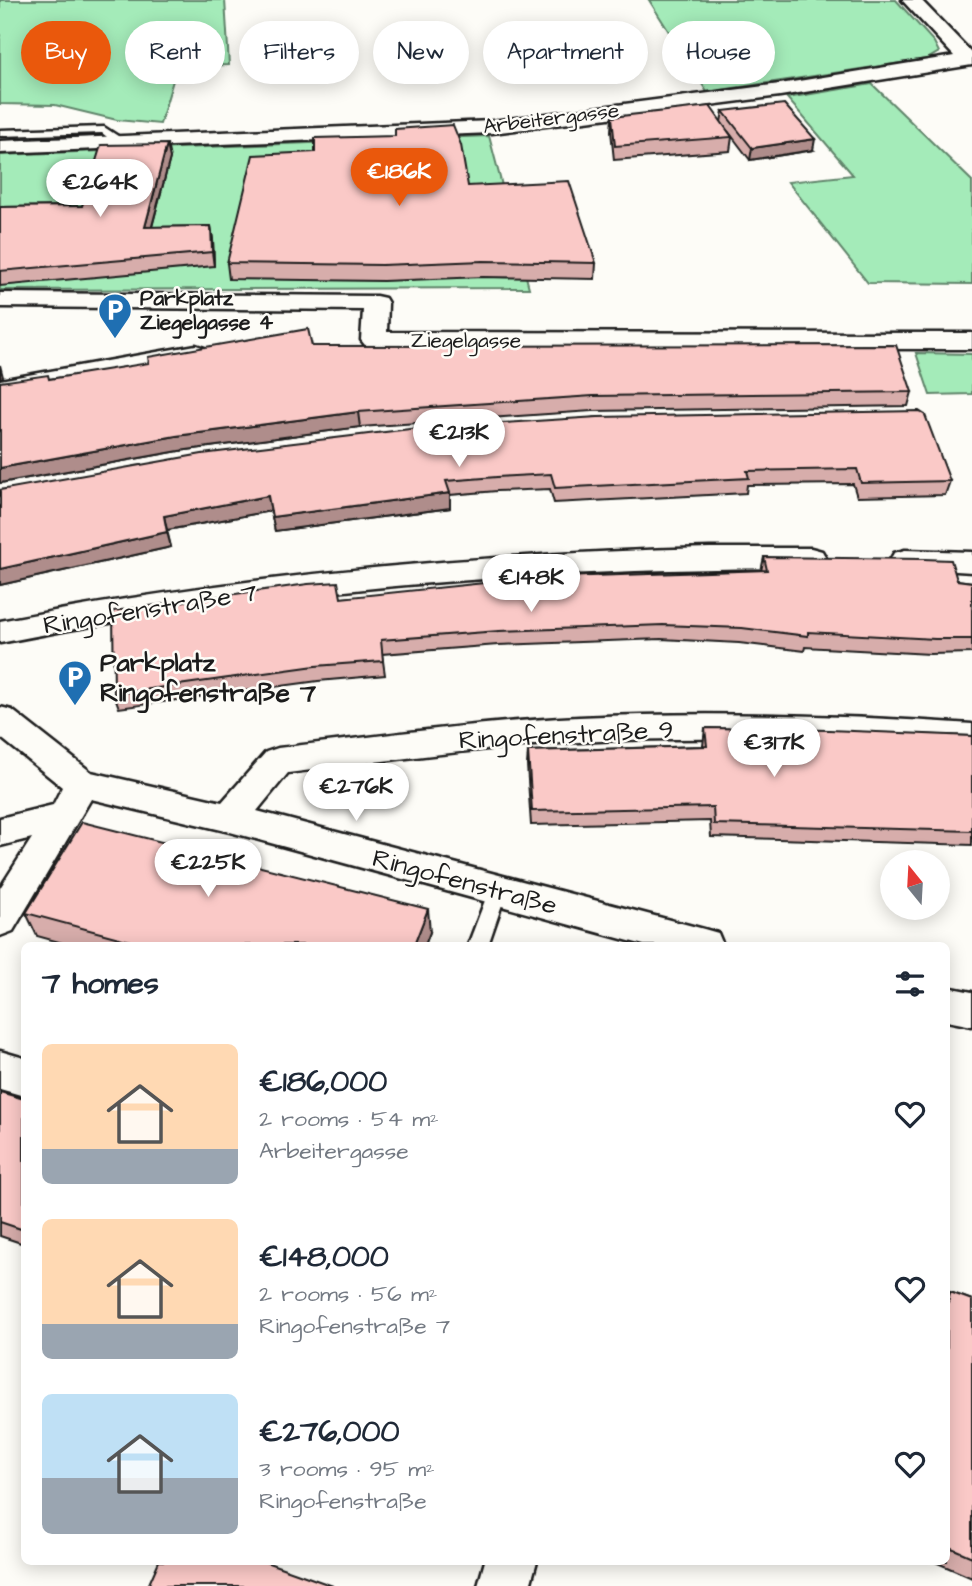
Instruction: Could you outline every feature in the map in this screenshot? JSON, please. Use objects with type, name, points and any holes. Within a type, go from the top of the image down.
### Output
[{"type":"street","points":[[911,0],[970,59]]},
{"type":"street","name":"Arbeitergasse","points":[[0,147],[492,127],[780,90],[970,59]]},
{"type":"street","name":"Ziegelgasse","points":[[0,300],[376,303],[374,340],[972,341]]},
{"type":"street","points":[[0,388],[222,349]]},
{"type":"street","name":"Ringofenstraße 7","points":[[0,632],[79,615],[205,598],[321,583],[483,568],[635,558],[843,558]]},
{"type":"street","points":[[883,559],[972,562]]},
{"type":"street","name":"Ringofenstraße","points":[[0,719],[81,783],[230,818],[693,942]]},
{"type":"street","name":"Ringofenstraße 9","points":[[230,818],[278,761],[438,741],[619,728],[771,726],[972,737]]},
{"type":"street","points":[[0,920],[65,816],[81,783]]},
{"type":"street","points":[[0,832],[65,816]]},
{"type":"street","points":[[950,1005],[972,1009]]},
{"type":"street","points":[[0,1070],[21,1076]]},
{"type":"street","points":[[504,1586],[510,1565]]},
{"type":"lane","points":[[0,133],[104,130],[120,142]]},
{"type":"lane","points":[[479,942],[498,890]]},
{"type":"green space","points":[[0,0],[225,0],[229,65],[225,65],[225,21],[125,21],[125,84],[172,84],[160,124],[117,120],[55,105],[0,104]]},
{"type":"green space","points":[[649,0],[896,0],[934,42],[939,52],[927,59],[775,82],[775,21],[662,21]]},
{"type":"green space","points":[[702,84],[760,84],[707,92]]},
{"type":"green space","points":[[872,84],[972,181],[972,284],[868,283],[788,182],[853,175],[787,98]]},
{"type":"green space","points":[[489,136],[529,288],[0,290],[0,155]]},
{"type":"green space","points":[[916,353],[972,354],[972,394],[930,395]]},
{"type":"building","points":[[784,104],[815,139],[752,148],[723,111]]},
{"type":"building","points":[[710,106],[732,137],[615,146],[612,117]]},
{"type":"building","points":[[453,125],[461,145],[468,186],[569,181],[596,263],[227,263],[253,155],[315,152],[315,138],[395,136],[395,129]]},
{"type":"building","points":[[167,144],[145,227],[211,226],[212,252],[0,271],[0,207],[82,206],[101,145]]},
{"type":"building","points":[[308,329],[312,346],[896,345],[912,392],[593,396],[358,412],[176,436],[0,468],[0,382],[48,375],[49,379],[149,363],[148,357]]},
{"type":"building","points":[[919,411],[925,415],[950,481],[861,483],[857,469],[747,471],[749,478],[555,488],[551,474],[446,481],[450,493],[272,517],[268,496],[164,516],[167,532],[0,569],[0,490],[202,454],[410,429],[598,417]]},
{"type":"building","points":[[764,557],[951,560],[957,580],[972,582],[972,639],[808,632],[808,636],[742,628],[663,625],[499,631],[381,640],[383,661],[315,666],[114,694],[113,611],[338,582],[341,598],[532,578],[767,570]]},
{"type":"building","points":[[705,728],[972,736],[972,831],[714,824],[713,807],[532,811],[528,751],[707,746]]},
{"type":"building","points":[[82,822],[428,909],[415,942],[134,942],[26,913]]},
{"type":"building","points":[[0,1092],[21,1098],[21,1229],[0,1222]]},
{"type":"building","points":[[950,1292],[972,1300],[972,1557],[950,1547]]},
{"type":"building","points":[[157,1565],[274,1565],[333,1586],[148,1586]]},
{"type":"place","name":"Parkplatz Ziegelgasse 4","points":[[115,340]]},
{"type":"place","name":"Parkplatz Ringofenstraße 7","points":[[75,707]]}]
